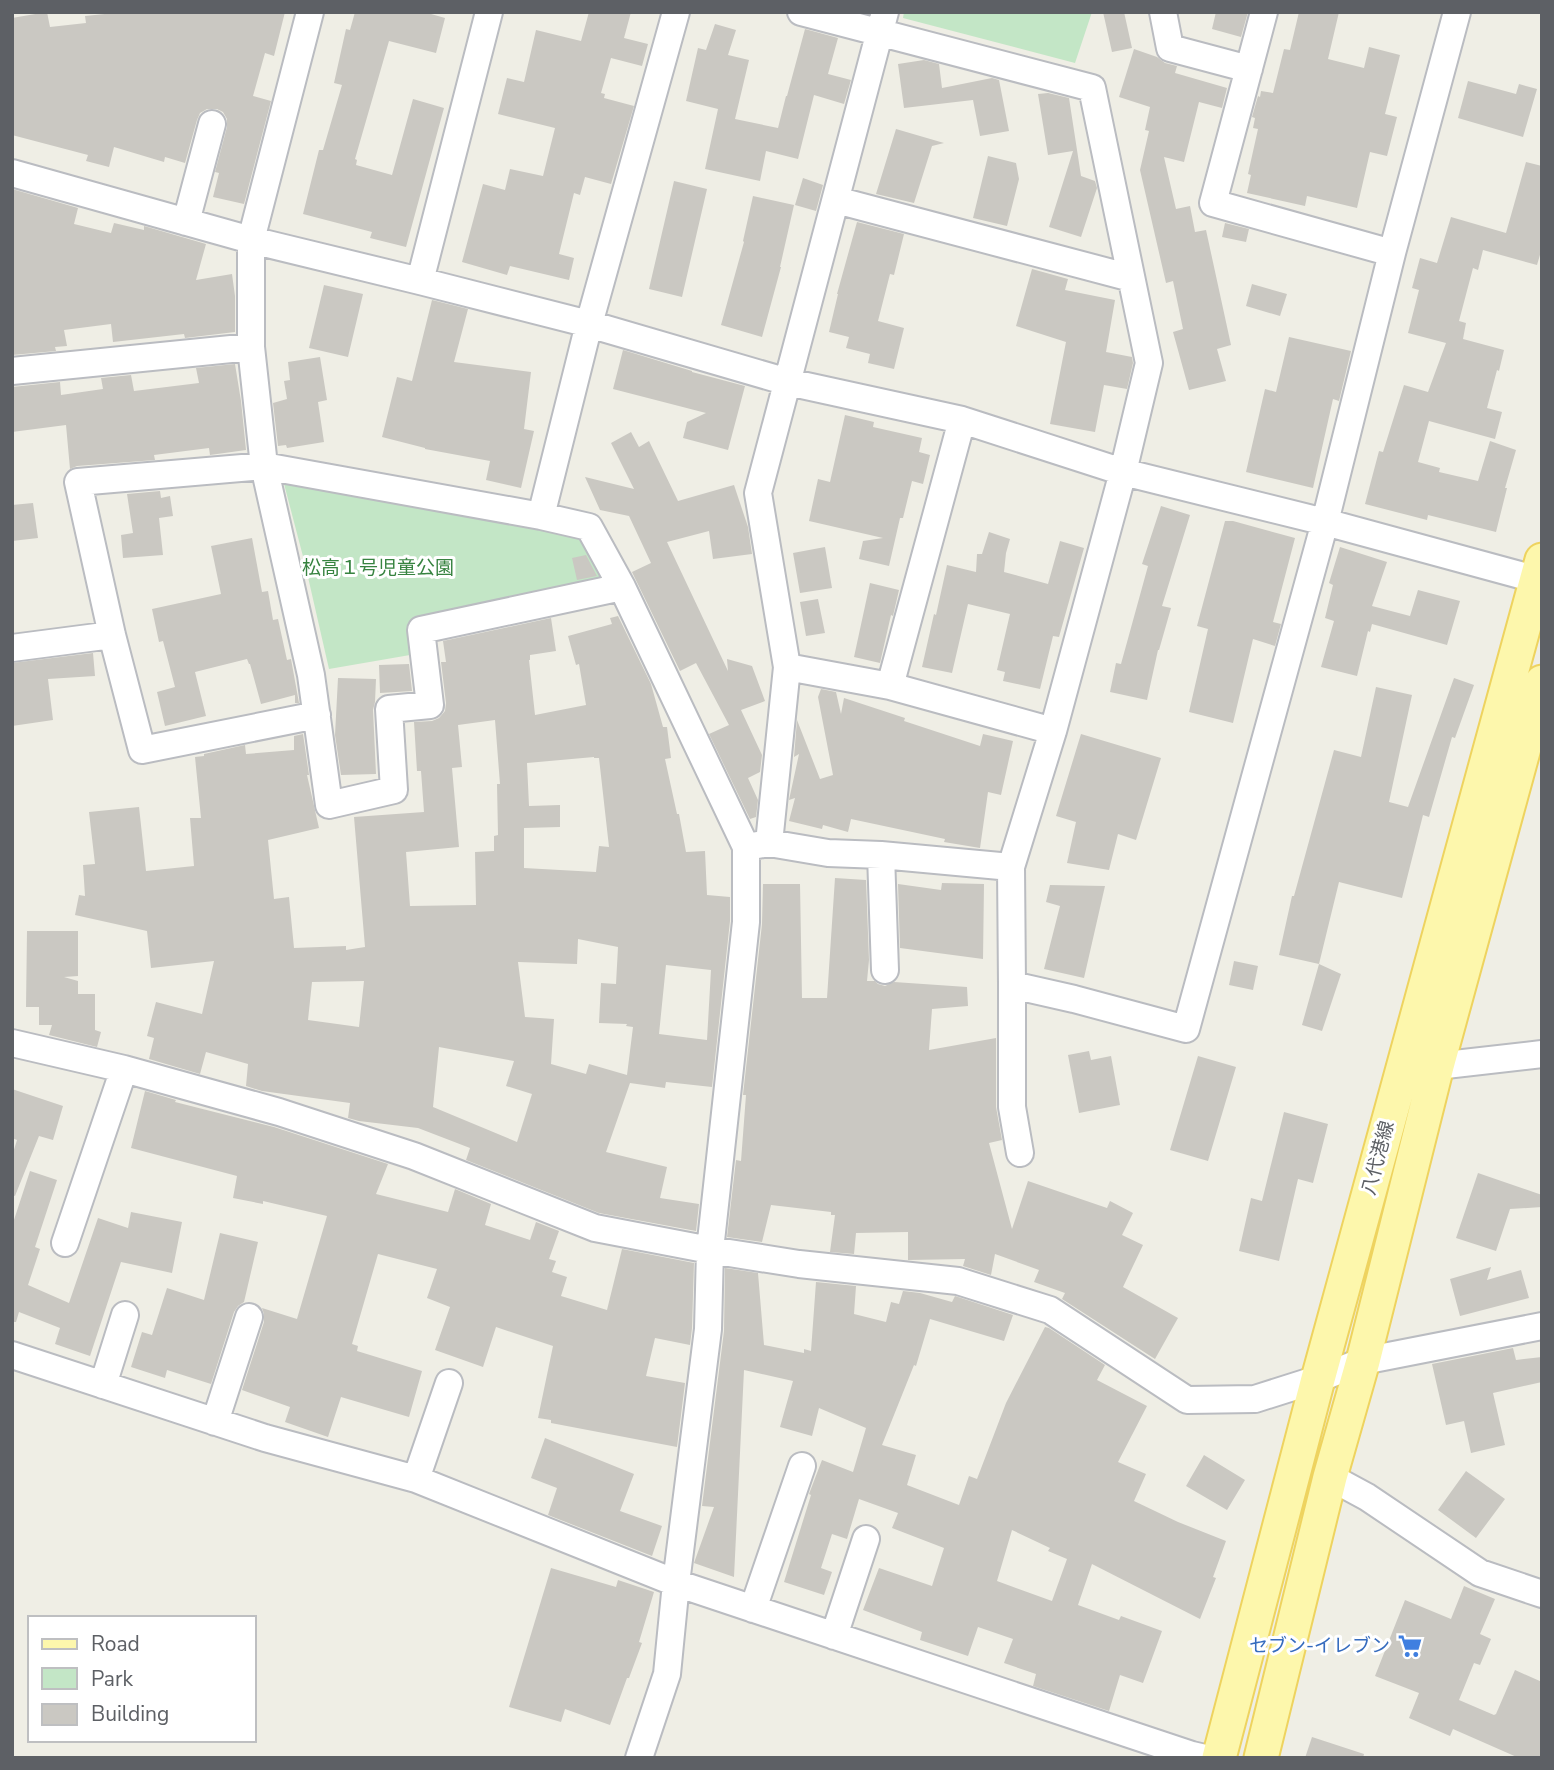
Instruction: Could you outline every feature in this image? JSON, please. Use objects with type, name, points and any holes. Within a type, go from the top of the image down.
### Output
[{"type":"main road","name":"八代港線","points":[[1202,1757],[1318,1379],[1540,574]]},
{"type":"main road","name":"八代港線","points":[[1261,1758],[1330,1477],[1363,1361],[1437,1066],[1542,682]]},
{"type":"street","points":[[310,12],[251,240],[251,347],[264,467],[311,674],[329,805],[394,790],[390,709],[430,705],[421,630],[622,587]]},
{"type":"street","points":[[420,281],[489,12]]},
{"type":"street","points":[[541,516],[589,324],[676,12]]},
{"type":"street","points":[[801,12],[883,23],[1092,88],[1149,363],[1123,472],[1053,731],[1011,867],[1012,1107],[1020,1153]]},
{"type":"street","points":[[1163,12],[1170,48],[1249,69]]},
{"type":"street","points":[[1264,12],[1213,203],[1392,253]]},
{"type":"street","points":[[1012,985],[1186,1029],[1325,523],[1392,253],[1457,12]]},
{"type":"street","points":[[639,1758],[667,1674],[708,1329],[710,1250],[746,922],[787,667],[758,494],[883,23]]},
{"type":"street","points":[[186,222],[212,124]]},
{"type":"street","points":[[12,173],[251,240],[589,324],[788,382],[962,420],[1123,472],[1540,574]]},
{"type":"street","points":[[836,201],[1131,278]]},
{"type":"street","points":[[12,371],[251,347]]},
{"type":"street","points":[[890,686],[962,420]]},
{"type":"street","points":[[317,715],[142,750],[112,635],[78,482],[264,467],[541,516],[589,527],[757,845]]},
{"type":"street","points":[[12,648],[112,635]]},
{"type":"street","points":[[787,667],[890,686],[1053,731]]},
{"type":"street","points":[[757,845],[1011,867]]},
{"type":"street","points":[[881,855],[885,970]]},
{"type":"street","points":[[12,1043],[124,1069],[279,1112],[414,1156],[595,1228],[799,1264],[958,1281],[1050,1310],[1188,1401],[1255,1399],[1363,1361],[1542,1326]]},
{"type":"street","points":[[1437,1066],[1542,1054]]},
{"type":"street","points":[[65,1243],[124,1069]]},
{"type":"street","points":[[103,1385],[125,1315]]},
{"type":"street","points":[[215,1422],[249,1317]]},
{"type":"street","points":[[12,1355],[265,1438],[416,1479],[676,1583],[1202,1757]]},
{"type":"street","points":[[416,1479],[449,1383]]},
{"type":"street","points":[[753,1609],[802,1466]]},
{"type":"street","points":[[1330,1477],[1367,1497],[1480,1573],[1542,1594]]},
{"type":"street","points":[[834,1636],[866,1539]]},
{"type":"green space","points":[[904,12],[1092,12],[1075,63],[903,18]]},
{"type":"green space","name":"松高１号児童公園","points":[[283,480],[581,536],[608,584],[409,629],[410,655],[329,669]]},
{"type":"building","points":[[47,12],[50,27],[86,23],[85,16],[124,12],[285,12],[274,56],[265,53],[253,96],[271,101],[244,204],[213,197],[219,173],[215,172],[227,127],[227,119],[223,112],[217,109],[207,109],[200,113],[185,163],[165,157],[164,162],[114,147],[109,167],[86,161],[88,155],[12,135],[12,18]]},
{"type":"building","points":[[355,12],[424,12],[445,18],[436,53],[389,41],[355,159],[356,165],[392,175],[413,99],[444,108],[406,247],[370,238],[372,232],[303,214],[319,150],[323,150],[342,85],[334,83],[346,29],[350,30]]},
{"type":"building","points":[[589,12],[631,12],[624,38],[648,44],[642,66],[611,58],[601,93],[605,94],[604,98],[634,106],[611,184],[585,177],[580,195],[574,193],[559,254],[574,258],[569,280],[510,266],[507,275],[462,262],[483,184],[505,190],[510,169],[543,176],[555,128],[498,114],[507,78],[524,82],[536,30],[581,41]]},
{"type":"building","points":[[1103,12],[1124,12],[1132,48],[1112,52]]},
{"type":"building","points":[[1216,12],[1248,12],[1241,37],[1212,29]]},
{"type":"building","points":[[1299,12],[1339,12],[1328,59],[1364,68],[1369,47],[1400,55],[1385,114],[1397,117],[1387,156],[1370,152],[1357,208],[1307,196],[1305,206],[1247,193],[1251,175],[1248,174],[1258,129],[1253,128],[1255,118],[1252,117],[1258,96],[1260,97],[1261,91],[1273,93],[1284,49],[1290,50]]},
{"type":"building","points":[[715,24],[736,30],[728,55],[749,60],[735,119],[778,128],[805,29],[838,38],[828,74],[851,80],[844,104],[814,95],[798,159],[766,151],[760,181],[705,169],[718,109],[686,101],[698,48],[706,50]]},
{"type":"building","points":[[1134,49],[1177,66],[1175,73],[1227,88],[1222,108],[1199,102],[1184,162],[1164,157],[1176,209],[1190,206],[1195,232],[1206,230],[1231,345],[1217,349],[1226,381],[1189,390],[1173,332],[1183,329],[1173,281],[1166,283],[1140,170],[1149,131],[1145,130],[1150,107],[1119,97]]},
{"type":"building","points":[[924,60],[939,64],[942,88],[992,78],[999,80],[1009,131],[980,136],[973,100],[904,108],[898,64]]},
{"type":"building","points":[[1468,81],[1516,94],[1519,84],[1537,89],[1523,137],[1458,118]]},
{"type":"building","points":[[1048,93],[1069,98],[1081,176],[1095,181],[1097,188],[1081,237],[1049,227],[1073,151],[1048,155],[1038,94]]},
{"type":"building","points":[[896,129],[944,143],[932,146],[914,203],[876,194]]},
{"type":"building","points":[[988,156],[1016,163],[1019,179],[1007,226],[973,218]]},
{"type":"building","points":[[1526,162],[1542,166],[1542,248],[1537,265],[1483,250],[1478,270],[1473,268],[1459,321],[1466,323],[1463,339],[1504,350],[1487,408],[1502,412],[1495,439],[1429,421],[1418,462],[1440,468],[1439,472],[1478,481],[1490,441],[1516,450],[1496,532],[1428,515],[1427,520],[1365,504],[1379,451],[1383,452],[1404,385],[1428,392],[1446,343],[1408,333],[1419,290],[1412,288],[1420,258],[1437,263],[1451,217],[1506,233]]},
{"type":"building","points":[[803,178],[823,185],[816,211],[795,205]]},
{"type":"building","points":[[674,181],[707,189],[682,297],[649,289]]},
{"type":"building","points":[[12,189],[78,208],[74,224],[111,233],[114,223],[144,230],[144,226],[206,244],[196,280],[232,274],[235,332],[185,338],[184,334],[113,342],[111,324],[64,330],[67,346],[55,347],[56,351],[12,355]]},
{"type":"building","points":[[753,196],[794,205],[762,337],[721,325],[744,242]]},
{"type":"building","points":[[857,222],[904,234],[894,275],[890,274],[878,321],[904,328],[894,369],[868,363],[870,354],[846,348],[849,337],[829,332]]},
{"type":"building","points":[[1225,223],[1249,229],[1246,242],[1222,237]]},
{"type":"building","points":[[1032,269],[1068,279],[1065,290],[1115,300],[1106,352],[1132,357],[1133,363],[1127,389],[1104,385],[1095,432],[1050,424],[1066,342],[1016,326]]},
{"type":"building","points":[[1252,284],[1287,294],[1280,316],[1246,306]]},
{"type":"building","points":[[324,285],[363,294],[348,357],[309,348]]},
{"type":"building","points":[[432,300],[468,309],[454,362],[531,372],[524,429],[534,431],[521,488],[486,480],[490,461],[425,449],[382,437],[397,377],[412,381]]},
{"type":"building","points":[[1289,337],[1351,351],[1339,401],[1333,399],[1313,488],[1246,472],[1265,389],[1276,392]]},
{"type":"building","points":[[623,350],[745,386],[728,450],[683,438],[687,422],[706,413],[613,389]]},
{"type":"building","points":[[320,357],[327,400],[318,402],[324,442],[287,448],[286,445],[278,446],[273,403],[287,399],[284,381],[290,380],[288,362]]},
{"type":"building","points":[[235,364],[246,450],[210,455],[209,448],[154,455],[155,460],[77,466],[70,469],[66,425],[12,432],[12,387],[60,382],[61,395],[103,389],[101,378],[131,375],[134,391],[199,383],[196,368]]},
{"type":"building","points":[[845,415],[874,422],[873,427],[922,438],[919,452],[930,455],[923,484],[912,481],[889,566],[859,559],[863,541],[883,538],[809,521],[818,479],[830,482]]},
{"type":"building","points":[[631,432],[639,447],[649,441],[678,501],[734,485],[748,527],[752,554],[713,559],[709,531],[667,542],[728,671],[727,659],[752,666],[765,701],[741,710],[762,755],[760,772],[748,778],[758,800],[756,817],[750,819],[709,734],[729,725],[696,663],[680,671],[632,572],[651,563],[629,516],[600,510],[585,477],[634,489],[611,443]]},
{"type":"building","points":[[160,491],[161,498],[170,496],[173,516],[159,518],[163,555],[123,558],[121,535],[133,533],[127,494]]},
{"type":"building","points":[[33,503],[38,538],[12,541],[12,505]]},
{"type":"building","points":[[1161,506],[1190,515],[1162,606],[1171,608],[1147,700],[1110,692],[1116,663],[1121,664],[1148,566],[1142,564]]},
{"type":"building","points":[[1225,521],[1295,538],[1273,622],[1281,624],[1275,646],[1253,639],[1233,723],[1189,712],[1208,629],[1197,626]]},
{"type":"building","points":[[989,532],[1010,539],[1004,572],[1048,584],[1060,541],[1084,548],[1059,637],[1053,636],[1040,689],[1003,681],[1005,672],[997,670],[1010,614],[968,604],[952,673],[922,667],[947,565],[976,572],[977,554],[982,554]]},
{"type":"building","points":[[252,538],[262,592],[268,591],[273,620],[278,619],[287,660],[291,659],[299,703],[295,703],[295,695],[261,704],[247,659],[195,672],[206,716],[165,726],[157,692],[175,687],[163,641],[159,642],[152,609],[221,594],[211,546]]},
{"type":"building","points":[[825,547],[832,588],[800,593],[793,553]]},
{"type":"building","points":[[1340,547],[1387,562],[1372,606],[1410,616],[1418,590],[1460,601],[1447,645],[1372,624],[1357,676],[1321,667],[1334,621],[1325,618],[1333,585],[1329,583]]},
{"type":"building","points":[[586,555],[597,576],[577,580],[572,558]]},
{"type":"building","points":[[870,583],[899,590],[880,663],[854,657]]},
{"type":"building","points":[[818,599],[825,633],[806,636],[800,602]]},
{"type":"building","points":[[618,616],[651,684],[663,727],[667,727],[671,758],[665,759],[686,852],[705,851],[707,895],[730,897],[730,921],[712,1087],[666,1082],[665,1088],[630,1083],[606,1152],[667,1167],[660,1198],[699,1204],[696,1231],[599,1213],[466,1160],[470,1148],[418,1128],[348,1118],[350,1103],[262,1091],[246,1086],[248,1064],[206,1052],[200,1074],[149,1059],[154,1038],[147,1036],[156,1002],[202,1014],[214,961],[151,968],[147,931],[75,915],[79,895],[85,896],[83,865],[95,864],[89,812],[139,807],[146,871],[194,866],[190,818],[201,818],[195,757],[245,745],[246,754],[294,750],[294,736],[303,734],[307,775],[319,828],[268,840],[274,899],[289,897],[294,948],[346,946],[346,950],[365,947],[354,817],[424,812],[421,771],[417,771],[414,722],[432,721],[445,711],[441,662],[446,662],[443,641],[551,618],[556,651],[530,655],[529,660],[535,715],[586,705],[579,664],[576,665],[568,636],[612,624],[610,618]],"holes":[[[495,720],[500,784],[497,784],[498,835],[494,836],[494,851],[475,852],[476,905],[410,906],[406,852],[459,847],[452,768],[462,767],[458,725]],[[599,758],[609,847],[599,846],[596,872],[524,868],[524,828],[560,827],[560,805],[529,806],[527,763]],[[578,939],[618,947],[616,984],[601,983],[599,1023],[627,1024],[626,1026],[633,1027],[627,1075],[589,1064],[586,1074],[551,1064],[554,1019],[525,1017],[518,962],[577,964]],[[666,965],[711,970],[707,1040],[659,1034]],[[364,981],[359,1027],[308,1020],[312,982]],[[439,1047],[514,1061],[506,1086],[532,1094],[517,1142],[433,1107]]]},
{"type":"building","points":[[93,653],[95,676],[48,679],[53,720],[12,726],[12,663]]},
{"type":"building","points":[[409,664],[412,691],[380,693],[379,665]]},
{"type":"building","points":[[338,678],[376,679],[373,710],[376,774],[341,775],[335,735]]},
{"type":"building","points":[[1454,678],[1474,685],[1455,738],[1452,737],[1429,817],[1423,815],[1402,898],[1339,882],[1319,964],[1279,955],[1292,896],[1334,750],[1361,757],[1376,687],[1412,695],[1389,802],[1408,807]]},
{"type":"building","points":[[821,689],[836,692],[841,714],[844,698],[980,746],[983,734],[1013,741],[1001,795],[988,792],[980,848],[851,819],[848,832],[823,825],[822,829],[789,821],[795,798],[789,800],[799,754],[794,757],[797,720],[820,779],[833,775],[818,697]]},
{"type":"building","points":[[1081,734],[1161,758],[1136,840],[1118,834],[1109,870],[1067,863],[1076,822],[1056,816]]},
{"type":"building","points":[[835,878],[866,880],[869,960],[867,981],[875,981],[885,986],[894,982],[967,987],[968,1006],[932,1009],[929,1050],[996,1038],[996,1107],[1002,1140],[989,1143],[1012,1229],[1028,1181],[1107,1208],[1110,1201],[1133,1213],[1122,1235],[1143,1245],[1123,1287],[1178,1318],[1155,1359],[1062,1299],[1065,1293],[1034,1282],[1039,1270],[995,1254],[991,1275],[963,1266],[965,1259],[908,1260],[908,1232],[856,1233],[854,1254],[830,1252],[835,1215],[831,1215],[831,1212],[771,1205],[762,1242],[727,1237],[736,1160],[741,1161],[746,1095],[743,1095],[762,924],[763,884],[800,884],[802,998],[827,998]]},
{"type":"building","points":[[942,883],[984,884],[983,959],[900,948],[898,884],[941,890]]},
{"type":"building","points":[[1050,885],[1105,886],[1084,978],[1044,969],[1060,906],[1046,902]]},
{"type":"building","points":[[27,931],[78,931],[78,976],[64,977],[78,981],[78,994],[95,994],[95,1030],[101,1032],[97,1047],[49,1035],[52,1025],[39,1025],[39,1007],[26,1007]]},
{"type":"building","points":[[1234,961],[1258,966],[1253,990],[1229,985]]},
{"type":"building","points":[[1319,964],[1341,974],[1322,1031],[1302,1025]]},
{"type":"building","points":[[1089,1051],[1091,1060],[1111,1056],[1120,1105],[1079,1113],[1068,1055]]},
{"type":"building","points":[[1198,1056],[1236,1067],[1208,1161],[1170,1150]]},
{"type":"building","points":[[12,1089],[63,1106],[53,1140],[39,1136],[15,1196],[12,1195],[12,1156],[17,1140],[12,1138]]},
{"type":"building","points":[[145,1091],[176,1100],[175,1102],[274,1127],[388,1164],[376,1194],[448,1212],[455,1189],[491,1204],[485,1225],[530,1240],[536,1222],[559,1231],[549,1259],[556,1261],[552,1272],[567,1277],[561,1296],[607,1310],[622,1249],[694,1263],[690,1345],[655,1338],[646,1376],[685,1383],[677,1447],[551,1423],[551,1420],[538,1418],[553,1346],[496,1327],[483,1367],[435,1350],[450,1307],[427,1298],[437,1269],[378,1254],[352,1344],[358,1346],[357,1351],[422,1371],[409,1417],[341,1397],[328,1437],[285,1422],[290,1407],[242,1390],[264,1322],[262,1308],[297,1319],[327,1216],[263,1201],[263,1204],[233,1198],[237,1176],[131,1148]]},
{"type":"building","points":[[1284,1112],[1328,1124],[1313,1183],[1298,1179],[1279,1261],[1239,1251],[1251,1198],[1262,1201]]},
{"type":"building","points":[[30,1171],[57,1180],[35,1247],[40,1249],[28,1285],[69,1303],[98,1218],[128,1228],[131,1212],[182,1222],[172,1273],[121,1262],[90,1356],[55,1344],[60,1328],[19,1312],[16,1322],[12,1322],[12,1226]]},
{"type":"building","points":[[1478,1173],[1542,1195],[1542,1207],[1510,1209],[1496,1251],[1456,1238]]},
{"type":"building","points":[[220,1233],[258,1242],[244,1302],[234,1312],[211,1384],[167,1370],[165,1378],[131,1367],[142,1332],[152,1335],[167,1288],[204,1300]]},
{"type":"building","points":[[1491,1267],[1487,1280],[1521,1270],[1529,1298],[1460,1316],[1450,1279]]},
{"type":"building","points":[[725,1268],[758,1273],[764,1345],[804,1353],[804,1349],[811,1351],[816,1282],[856,1286],[854,1314],[886,1322],[891,1302],[899,1304],[903,1291],[952,1302],[955,1296],[1013,1315],[1004,1341],[930,1319],[916,1366],[914,1365],[882,1445],[916,1455],[907,1485],[959,1505],[969,1476],[977,1479],[1006,1403],[1045,1327],[1049,1328],[1105,1365],[1097,1380],[1147,1406],[1118,1462],[1146,1474],[1134,1501],[1226,1541],[1213,1577],[1216,1578],[1200,1619],[1092,1564],[1078,1605],[1119,1620],[1121,1616],[1162,1631],[1143,1683],[1120,1675],[1109,1711],[1033,1686],[1036,1674],[1004,1663],[1013,1639],[978,1627],[968,1656],[920,1640],[922,1632],[863,1610],[879,1568],[932,1586],[944,1548],[892,1528],[898,1513],[859,1499],[847,1539],[832,1534],[821,1568],[832,1572],[824,1595],[784,1582],[811,1495],[809,1494],[822,1460],[853,1472],[866,1428],[819,1408],[812,1436],[780,1427],[793,1381],[744,1370],[734,1577],[694,1563],[714,1507],[702,1506],[724,1331]],"holes":[[[1012,1530],[1050,1548],[1048,1551],[1067,1559],[1052,1601],[997,1581]]]},
{"type":"building","points":[[1513,1348],[1516,1360],[1542,1357],[1542,1382],[1493,1393],[1505,1445],[1471,1453],[1464,1421],[1446,1425],[1432,1364]]},
{"type":"building","points":[[545,1438],[634,1474],[620,1511],[662,1526],[652,1556],[548,1515],[557,1488],[531,1478]]},
{"type":"building","points":[[1204,1455],[1245,1480],[1227,1510],[1186,1486]]},
{"type":"building","points":[[1466,1471],[1505,1499],[1476,1538],[1438,1510]]},
{"type":"building","points":[[551,1568],[616,1587],[618,1580],[654,1592],[639,1642],[642,1643],[610,1725],[565,1709],[561,1722],[509,1707]]},
{"type":"building","points":[[1464,1586],[1495,1599],[1480,1634],[1491,1639],[1480,1665],[1474,1663],[1459,1700],[1494,1715],[1515,1670],[1542,1682],[1542,1758],[1519,1758],[1453,1729],[1450,1736],[1409,1718],[1419,1693],[1375,1676],[1405,1600],[1451,1619]]},
{"type":"building","points":[[1312,1737],[1364,1754],[1363,1758],[1305,1758]]},
{"type":"place","name":"セブン-イレブン","points":[[1410,1646]]}]
